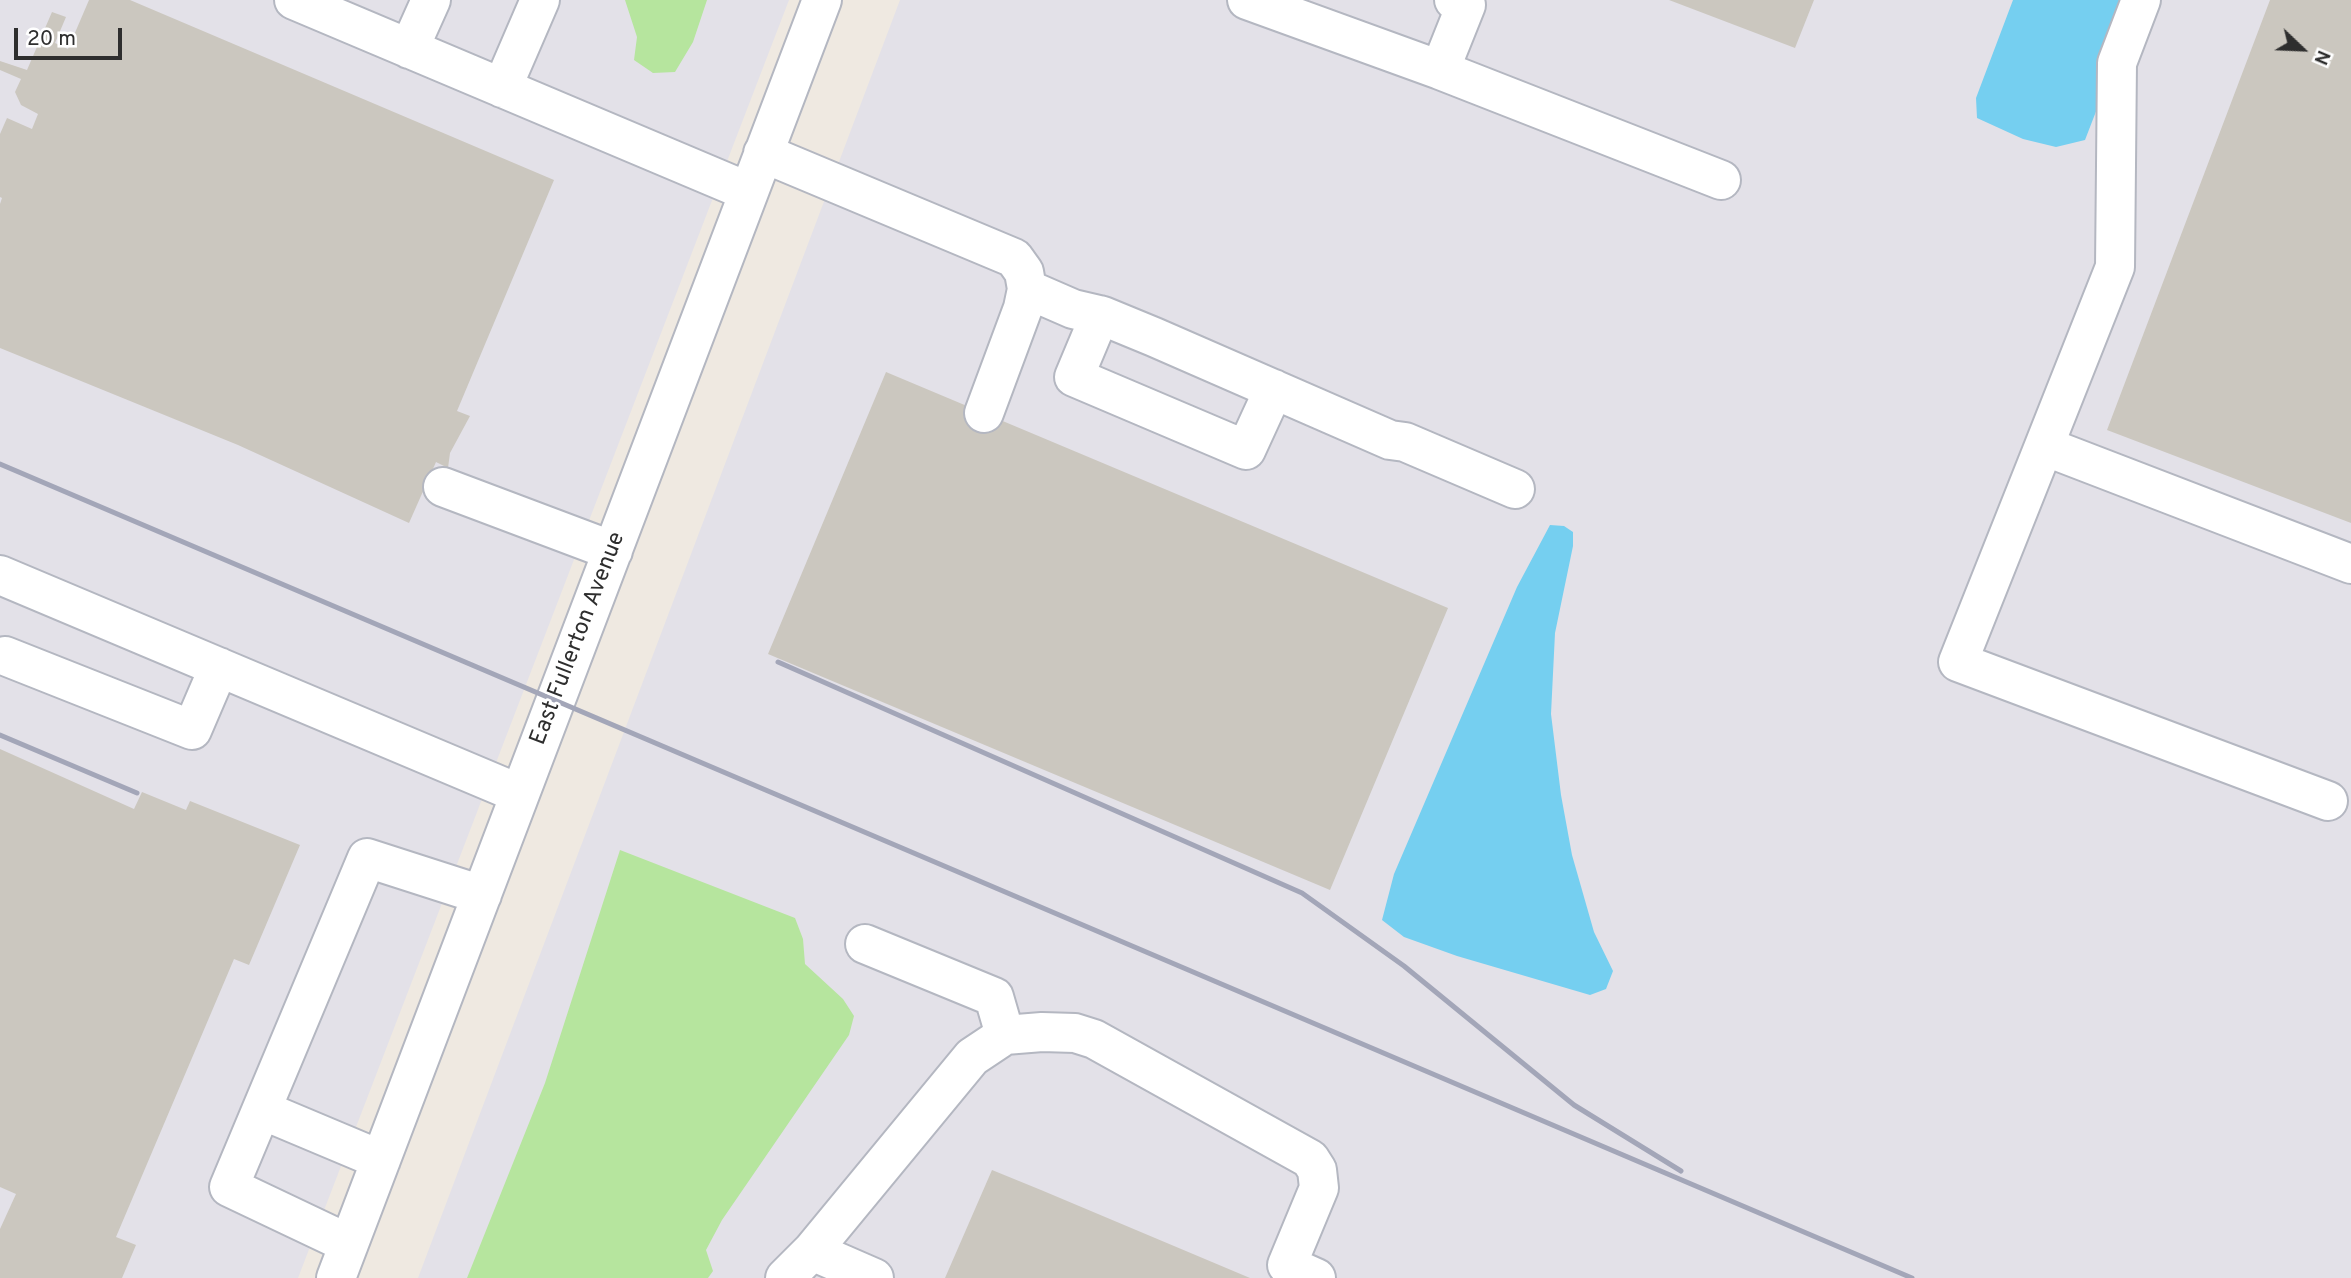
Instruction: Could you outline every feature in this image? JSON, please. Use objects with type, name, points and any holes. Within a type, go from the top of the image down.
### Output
[{"type":"street","points":[[409,49],[430,0]]},
{"type":"street","points":[[502,88],[540,0]]},
{"type":"street","name":"East Fullerton Avenue","points":[[343,1261],[822,0]]},
{"type":"street","points":[[1247,0],[1308,10],[1440,70],[1721,180]]},
{"type":"street","points":[[1440,70],[1466,5],[1454,0]]},
{"type":"street","points":[[2141,0],[2117,63],[2115,267],[1958,662],[2328,801]]},
{"type":"street","points":[[311,3],[409,49],[749,192]]},
{"type":"street","points":[[763,153],[1014,258],[1024,272],[1027,289],[1023,308],[984,413]]},
{"type":"street","points":[[1027,289],[1073,309],[1100,315],[1390,440],[1405,442],[1515,489]]},
{"type":"street","points":[[1100,315],[1074,377],[1233,445],[1246,450],[1274,389]]},
{"type":"street","points":[[2044,446],[2351,564]]},
{"type":"street","points":[[443,487],[613,551]]},
{"type":"street","points":[[0,575],[520,794]]},
{"type":"street","points":[[5,656],[192,730],[219,667]]},
{"type":"street","points":[[343,1261],[229,1187],[367,858],[482,895]]},
{"type":"street","points":[[865,944],[994,997],[1005,1035]]},
{"type":"street","points":[[786,1278],[812,1251],[972,1057],[1005,1035],[1042,1031],[1075,1033],[1094,1039],[1310,1159],[1317,1170],[1319,1188],[1287,1265],[1316,1278]]},
{"type":"street","points":[[262,1110],[381,1160]]},
{"type":"street","points":[[812,1251],[874,1278]]},
{"type":"shaded area","points":[[0,0],[789,0],[298,1278],[0,1278]]},
{"type":"shaded area","points":[[900,0],[2351,0],[2351,1278],[418,1278]]},
{"type":"green space","points":[[625,0],[707,0],[693,42],[675,72],[653,73],[634,60],[637,37]]},
{"type":"green space","points":[[620,850],[795,918],[803,939],[805,964],[843,999],[854,1016],[849,1035],[722,1220],[706,1250],[713,1271],[708,1278],[467,1278],[545,1083]]},
{"type":"water","points":[[2013,0],[2139,0],[2085,140],[2056,147],[2023,139],[1977,118],[1976,98]]},
{"type":"water","points":[[1550,525],[1564,526],[1573,532],[1573,546],[1555,633],[1551,714],[1561,795],[1572,855],[1594,932],[1613,971],[1606,989],[1590,995],[1457,956],[1404,937],[1382,920],[1394,874],[1517,587]]},
{"type":"building","points":[[89,0],[130,0],[554,180],[457,411],[470,416],[450,453],[448,468],[436,462],[409,523],[238,445],[0,348],[0,134],[7,118],[32,129],[38,114],[21,105],[15,92],[21,79],[0,70],[0,61],[27,70],[52,12],[66,17],[55,43],[68,49]]},
{"type":"building","points":[[1669,0],[1814,0],[1795,48]]},
{"type":"building","points":[[2270,0],[2351,0],[2351,523],[2107,430]]},
{"type":"building","points":[[886,372],[1448,608],[1330,890],[768,654]]},
{"type":"building","points":[[0,749],[134,809],[142,792],[186,810],[190,801],[300,845],[249,965],[234,959],[116,1237],[136,1245],[122,1278],[0,1278],[0,1229],[16,1194],[0,1187]]},
{"type":"building","points":[[992,1170],[1041,1190],[1250,1278],[945,1278]]},
{"type":"railway","points":[[0,464],[1912,1278]]},
{"type":"railway","points":[[778,662],[1302,893],[1404,966],[1574,1105],[1681,1171]]},
{"type":"railway","points":[[0,735],[137,793]]}]
